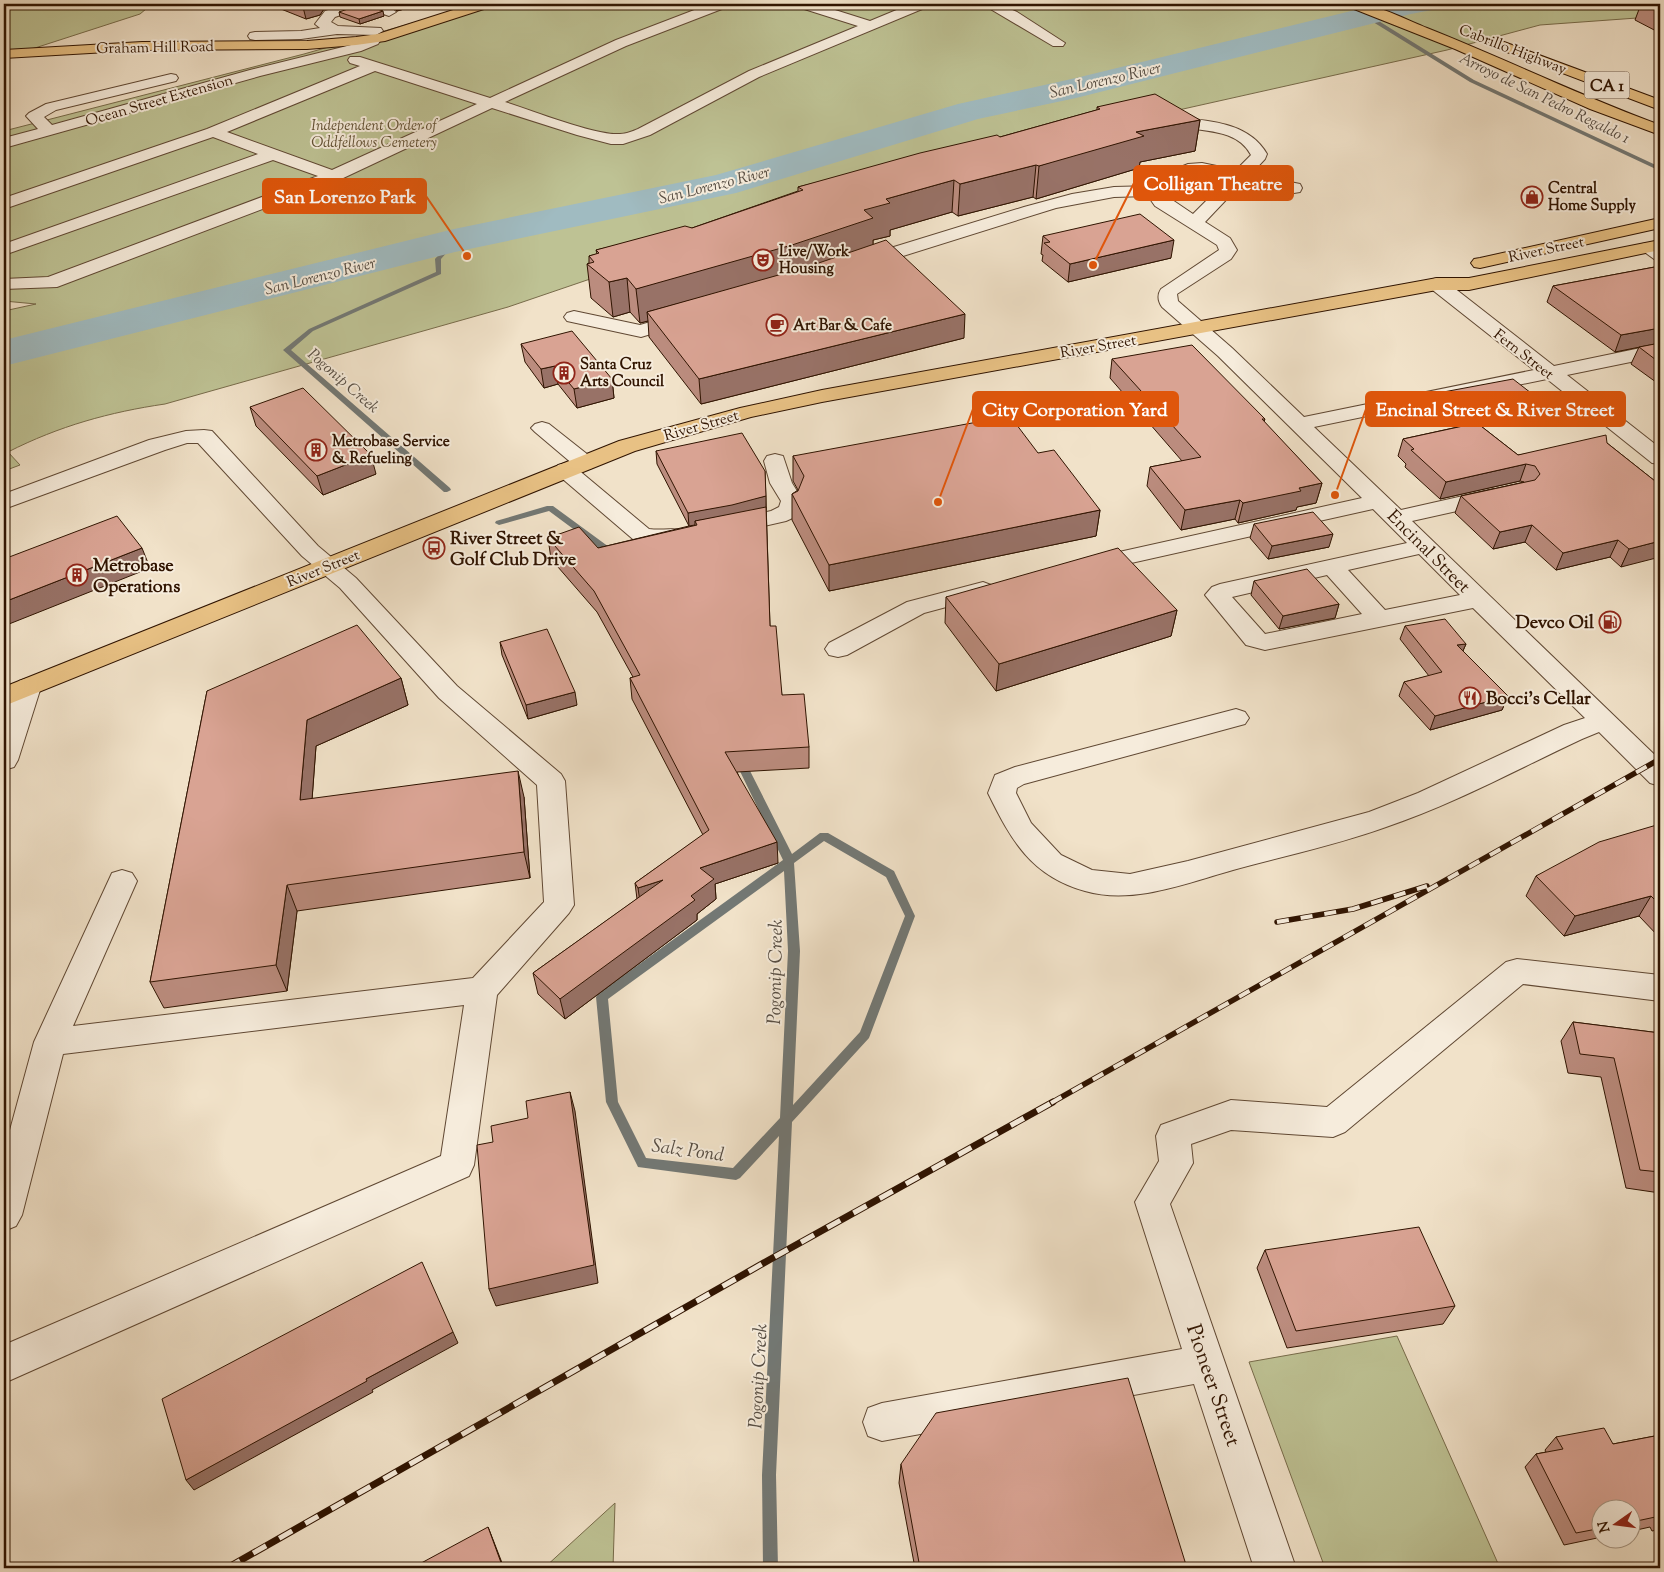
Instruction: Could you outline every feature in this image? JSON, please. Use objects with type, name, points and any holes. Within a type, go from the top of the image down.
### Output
[{"type":"main road","name":"Graham Hill Road","points":[[4,54],[142,46],[307,45],[335,36],[378,34],[429,22],[485,4]]},
{"type":"main road","name":"Cabrillo Highway","points":[[1354,4],[1460,46],[1578,99],[1660,130]]},
{"type":"main road","name":"Cabrillo Highway","points":[[1483,38],[1660,105]]},
{"type":"main road","points":[[224,46],[287,64]]},
{"type":"main road","name":"River Street","points":[[1437,284],[1453,269],[1660,223]]},
{"type":"main road","name":"River Street","points":[[4,697],[627,446],[747,412],[822,396],[1437,284],[1469,284],[1656,249]]},
{"type":"street","points":[[335,36],[322,24],[330,14],[359,4]]},
{"type":"street","points":[[369,4],[389,12]]},
{"type":"street","points":[[4,284],[50,283],[333,176],[621,43],[722,4]]},
{"type":"street","points":[[803,4],[870,26]]},
{"type":"street","points":[[355,60],[583,132],[611,139],[623,139],[644,132],[754,74],[922,4]]},
{"type":"street","points":[[989,4],[1012,15],[1058,43]]},
{"type":"street","points":[[287,64],[356,48],[378,34]]},
{"type":"street","points":[[255,36],[335,36]]},
{"type":"street","name":"Ocean Street Extension","points":[[4,143],[287,64],[307,45]]},
{"type":"street","points":[[239,61],[258,56]]},
{"type":"street","points":[[4,204],[213,132],[374,66]]},
{"type":"street","points":[[48,131],[34,116],[51,107],[183,75]]},
{"type":"street","points":[[1157,191],[1156,196],[1161,202],[1194,223],[1259,156],[1258,151],[1236,133],[1227,129],[1183,123]]},
{"type":"street","points":[[213,132],[333,176]]},
{"type":"street","points":[[4,250],[274,154]]},
{"type":"street","points":[[844,270],[924,242],[1054,203],[1138,190],[1157,191],[1181,170],[1190,168],[1241,176],[1294,188]]},
{"type":"street","name":"Encinal Street","points":[[1194,223],[1224,242],[1228,250],[1225,256],[1180,284],[1168,294],[1167,299],[1169,303],[1225,352],[1300,424],[1660,776]]},
{"type":"street","name":"Fern Street","points":[[1437,284],[1660,458]]},
{"type":"street","points":[[574,317],[641,331],[697,315]]},
{"type":"street","points":[[1300,424],[1660,350]]},
{"type":"street","points":[[542,428],[575,466],[642,535],[661,538],[748,524],[789,511],[792,501],[781,483],[775,461]]},
{"type":"street","points":[[4,502],[157,445],[186,437],[204,436],[310,551],[348,583],[448,692],[551,781],[559,905],[482,990],[458,1165],[4,1364]]},
{"type":"street","points":[[1396,518],[1511,492]]},
{"type":"street","points":[[1071,570],[1378,501]]},
{"type":"street","points":[[1425,546],[1220,592],[1217,595],[1255,639],[1259,641],[1478,599]]},
{"type":"street","points":[[1332,568],[1380,619]]},
{"type":"street","points":[[838,649],[916,607],[1004,586]]},
{"type":"street","points":[[4,760],[28,687]]},
{"type":"street","points":[[1236,718],[1015,777],[1005,782],[1002,793],[1020,829],[1051,863],[1088,881],[1130,885],[1188,872],[1376,820],[1428,800],[1573,732],[1604,721]]},
{"type":"street","points":[[4,1215],[50,1042],[122,880]]},
{"type":"street","name":"Pioneer Street","points":[[1276,1568],[1152,1202],[1176,1163],[1173,1136],[1231,1115],[1333,1122],[1517,971],[1660,988]]},
{"type":"street","points":[[50,1042],[482,990]]},
{"type":"street","points":[[882,1422],[1206,1363]]},
{"type":"green space","points":[[4,4],[152,4],[140,14],[4,58]]},
{"type":"green space","name":"Independent Order of Oddfellows Cemetery","points":[[479,4],[1660,4],[1637,18],[1540,25],[1447,50],[1116,124],[596,277],[508,307],[165,404],[124,411],[85,421],[46,435],[8,452],[20,465],[4,471],[4,311],[36,304],[4,301],[4,131],[304,54]]},
{"type":"green space","points":[[1397,1336],[1500,1568],[1325,1568],[1249,1362]]},
{"type":"green space","points":[[615,1503],[613,1568],[544,1568]]},
{"type":"building","points":[[296,4],[313,4],[303,7]]},
{"type":"building","points":[[363,4],[383,11],[359,19],[339,12]]},
{"type":"building","points":[[1647,4],[1660,4],[1660,10]]},
{"type":"building","points":[[1155,94],[1200,120],[1136,132],[1144,136],[1039,166],[1036,165],[960,184],[954,180],[886,199],[890,203],[864,210],[873,218],[792,245],[636,289],[627,278],[609,282],[587,264],[594,262],[589,256],[599,253],[596,250],[685,226],[692,228],[803,190],[798,187],[920,153],[997,135],[1000,137],[1100,109],[1097,107]]},
{"type":"building","points":[[1140,214],[1174,240],[1070,264],[1044,243],[1050,242],[1043,236]]},
{"type":"building","points":[[886,240],[965,314],[699,379],[647,312],[807,267]]},
{"type":"building","points":[[1660,266],[1660,328],[1621,335],[1553,286]]},
{"type":"building","points":[[572,331],[612,379],[574,389],[555,366],[541,369],[521,344]]},
{"type":"building","points":[[1660,343],[1660,363],[1639,347]]},
{"type":"building","points":[[1192,345],[1265,419],[1262,419],[1322,483],[1299,488],[1301,491],[1243,503],[1240,500],[1185,510],[1150,467],[1201,457],[1112,359]]},
{"type":"building","points":[[1513,379],[1540,400],[1462,415],[1438,393]]},
{"type":"building","name":"Metrobase Service & Refueling","points":[[303,388],[371,455],[317,476],[250,407]]},
{"type":"building","points":[[1010,416],[1038,453],[1054,450],[1100,510],[829,565],[792,494],[798,491],[804,476],[793,456]]},
{"type":"building","points":[[1477,423],[1518,455],[1606,435],[1607,443],[1660,485],[1660,541],[1629,549],[1618,540],[1563,553],[1532,525],[1500,532],[1461,496],[1535,480],[1540,474],[1535,466],[1526,464],[1446,482],[1411,450],[1414,449],[1403,439]]},
{"type":"building","points":[[742,433],[765,471],[766,496],[732,505],[688,513],[656,451]]},
{"type":"building","points":[[766,507],[770,626],[776,626],[782,695],[804,694],[809,747],[725,752],[777,842],[700,868],[714,879],[691,896],[695,900],[560,999],[533,973],[663,880],[638,888],[635,883],[709,830],[630,678],[640,675],[594,591],[548,538],[579,527],[598,548],[697,525],[695,521]]},
{"type":"building","points":[[1313,512],[1333,534],[1272,546],[1254,524]]},
{"type":"building","points":[[117,516],[142,548],[4,602],[4,559]]},
{"type":"building","points":[[1118,548],[1177,610],[999,664],[946,597]]},
{"type":"building","points":[[1307,569],[1339,604],[1283,616],[1254,581]]},
{"type":"building","points":[[1445,619],[1466,644],[1457,645],[1508,696],[1435,716],[1404,682],[1442,672],[1405,626]]},
{"type":"building","points":[[357,625],[401,678],[307,720],[300,800],[518,771],[524,852],[287,885],[276,965],[150,982],[207,691]]},
{"type":"building","points":[[547,629],[575,692],[526,705],[500,642]]},
{"type":"building","points":[[1660,824],[1660,905],[1651,896],[1575,916],[1536,876],[1599,842]]},
{"type":"building","points":[[1573,1022],[1660,1033],[1660,1172],[1640,1170],[1614,1058],[1580,1054]]},
{"type":"building","points":[[570,1092],[594,1265],[489,1289],[477,1145],[493,1142],[491,1126],[528,1118],[526,1101]]},
{"type":"building","points":[[1419,1227],[1455,1306],[1296,1331],[1265,1250]]},
{"type":"building","points":[[422,1262],[453,1332],[186,1480],[162,1399]]},
{"type":"building","points":[[1128,1378],[1187,1568],[920,1568],[901,1464],[936,1413]]},
{"type":"building","points":[[1604,1428],[1613,1444],[1660,1435],[1660,1516],[1642,1520],[1642,1500],[1592,1500],[1592,1530],[1576,1533],[1536,1454],[1563,1449],[1556,1437]]},
{"type":"building","points":[[488,1527],[503,1568],[412,1568]]},
{"type":"waterway","name":"San Lorenzo River","points":[[4,353],[454,241],[723,185],[970,111],[1076,88],[1411,5],[1422,4]]},
{"type":"waterway","name":"Arroyo de San Pedro Regaldo 1","points":[[1367,16],[1472,81],[1660,169]]},
{"type":"waterway","name":"Pogonip Creek","points":[[447,490],[287,350],[311,330],[439,273],[438,259],[454,241]]},
{"type":"waterway","name":"Pogonip Creek","points":[[499,523],[550,508],[606,549],[611,555]]},
{"type":"waterway","name":"Pogonip Creek","points":[[740,761],[788,857],[788,862]]},
{"type":"waterway","name":"Salz Pond","points":[[786,1120],[865,1035],[910,916],[890,874],[824,836],[788,862]]},
{"type":"waterway","name":"Salz Pond","points":[[786,1120],[736,1174],[642,1163],[612,1102],[602,997],[788,862]]},
{"type":"waterway","name":"Pogonip Creek","points":[[786,1120],[794,951],[788,862]]},
{"type":"waterway","name":"Pogonip Creek","points":[[771,1568],[769,1475],[786,1120]]},
{"type":"railway","points":[[1051,1103],[1660,759]]},
{"type":"railway","points":[[1277,922],[1353,909],[1427,886]]},
{"type":"railway","points":[[227,1568],[769,1260],[1053,1102]]},
{"type":"place","name":"Central Home Supply","points":[[1532,197]]},
{"type":"place","name":"San Lorenzo Park","points":[[467,256]]},
{"type":"place","name":"Live/Work Housing","points":[[763,260]]},
{"type":"place","name":"Colligan Theatre","points":[[1093,265]]},
{"type":"place","name":"Art Bar & Cafe","points":[[777,325]]},
{"type":"place","name":"Santa Cruz Arts Council","points":[[564,373]]},
{"type":"place","name":"Metrobase Service & Refueling","points":[[316,450]]},
{"type":"place","name":"Encinal Street & River Street","points":[[1335,495]]},
{"type":"place","name":"City Corporation Yard","points":[[938,502]]},
{"type":"place","name":"River Street & Golf Club Drive","points":[[434,548]]},
{"type":"place","name":"Metrobase Operations","points":[[77,575]]},
{"type":"place","name":"Devco Oil","points":[[1610,622]]},
{"type":"place","name":"Bocci's Cellar","points":[[1470,698]]}]
